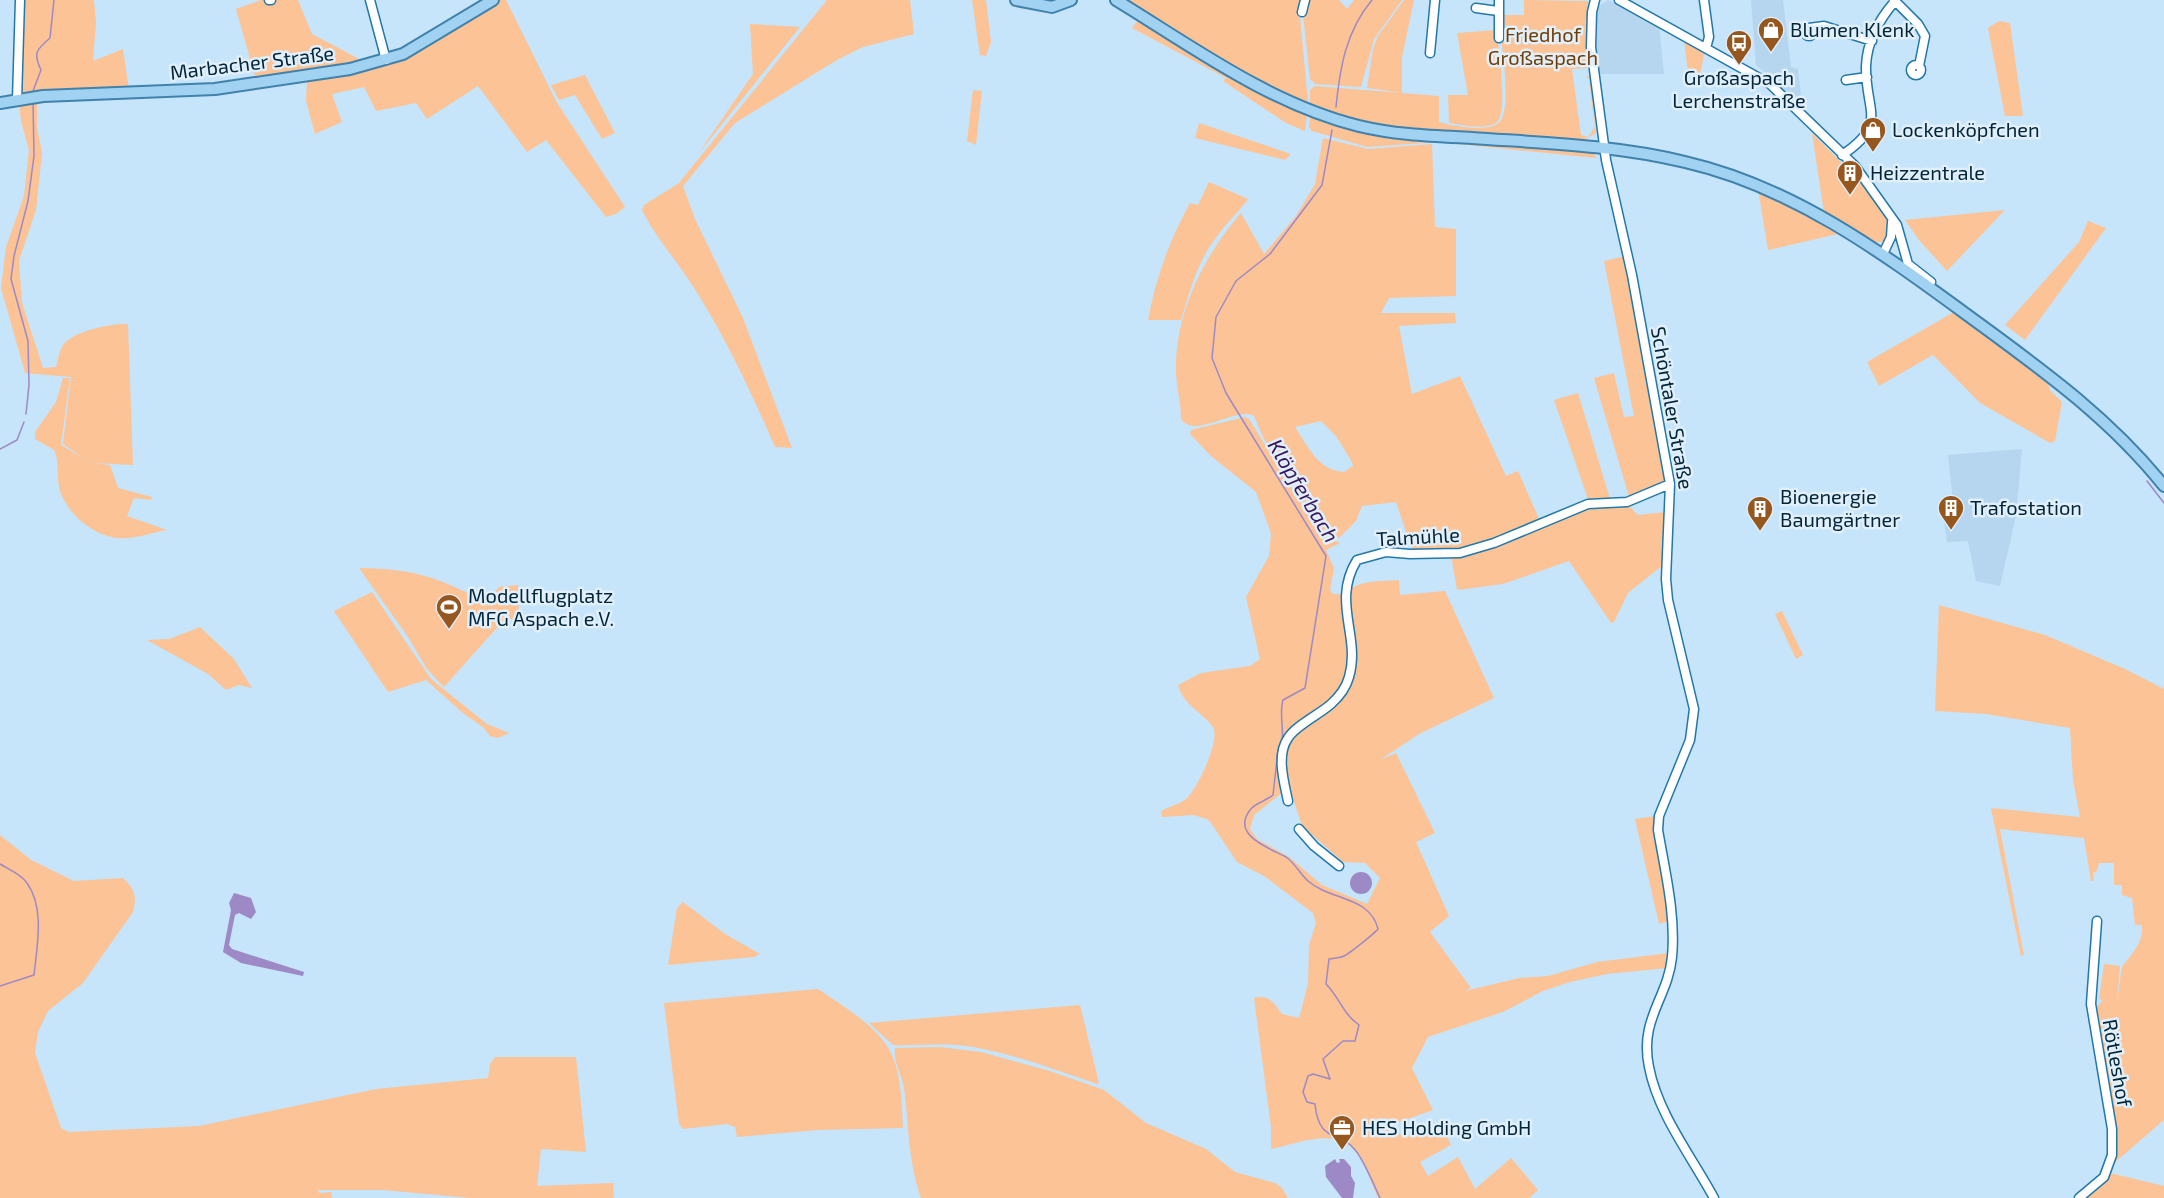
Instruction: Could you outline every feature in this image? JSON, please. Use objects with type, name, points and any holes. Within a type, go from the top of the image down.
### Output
[{"type":"main road","name":"Marbacher Straße","points":[[0,103],[33,97],[215,89],[332,72],[386,60],[431,40],[493,0]]},
{"type":"main road","points":[[1016,0],[1056,6],[1071,0]]},
{"type":"main road","points":[[1041,4],[1059,0]]},
{"type":"main road","points":[[1116,0],[1268,92],[1332,118],[1401,133],[1604,147],[1686,162],[1744,180],[1798,203],[1886,255],[1946,297],[2082,401],[2127,442],[2164,486]]},
{"type":"street","points":[[17,100],[21,0]]},
{"type":"street","points":[[370,0],[386,60]]},
{"type":"street","points":[[1302,12],[1305,0]]},
{"type":"street","points":[[1430,53],[1435,0]]},
{"type":"street","points":[[1499,0],[1497,11],[1499,38]]},
{"type":"street","points":[[1595,0],[1592,12],[1591,47],[1604,147]]},
{"type":"street","points":[[1619,0],[1770,84],[1855,166],[1891,215],[1910,267],[1942,291],[1946,297]]},
{"type":"street","points":[[1704,0],[1709,38],[1706,48]]},
{"type":"street","points":[[1842,155],[1863,140],[1870,128],[1872,113],[1866,64],[1881,18],[1895,0],[1918,24],[1925,36],[1919,66]]},
{"type":"street","points":[[1476,8],[1497,11]]},
{"type":"street","points":[[1809,28],[1824,26],[1872,41]]},
{"type":"street","points":[[1846,80],[1867,77]]},
{"type":"street","points":[[1578,145],[1595,139],[1601,125]]},
{"type":"street","name":"Schöntaler Straße","points":[[1604,147],[1632,275],[1670,484],[1666,579],[1694,716],[1690,740],[1659,816],[1658,830],[1673,930],[1673,952],[1669,971],[1650,1019],[1647,1057],[1662,1106],[1714,1198]]},
{"type":"street","points":[[1886,255],[1892,233],[1891,215]]},
{"type":"street","points":[[1886,255],[1896,251],[1900,240]]},
{"type":"street","points":[[1867,244],[1883,246],[1889,243]]},
{"type":"street","name":"Talmühle","points":[[1288,801],[1283,780],[1283,749],[1288,736],[1321,713],[1342,694],[1349,678],[1352,663],[1344,594],[1347,579],[1357,560],[1386,552],[1460,553],[1494,543],[1581,507],[1597,503],[1627,502],[1670,484]]},
{"type":"street","points":[[1299,829],[1339,866]]},
{"type":"street","name":"Rötleshof","points":[[2079,1198],[2104,1177],[2112,1155],[2112,1129],[2091,1004],[2097,921]]},
{"type":"shaded area","points":[[1608,0],[1659,25],[1664,74],[1598,74],[1594,47],[1595,9]]},
{"type":"shaded area","points":[[1751,0],[1783,0],[1791,67],[1798,69],[1802,103],[1756,65]]},
{"type":"shaded area","points":[[2022,449],[2016,516],[2000,586],[1976,581],[1968,541],[1947,542],[1944,522],[1955,518],[1948,455]]},
{"type":"shaded area","points":[[1361,872],[1369,875],[1372,883],[1369,891],[1361,894],[1353,891],[1350,883],[1353,875]]},
{"type":"shaded area","points":[[234,893],[251,898],[256,912],[251,919],[239,913],[235,915],[229,945],[232,949],[304,972],[303,976],[241,963],[223,952],[231,910],[229,903]]},
{"type":"shaded area","points":[[1335,1159],[1337,1163],[1340,1162],[1339,1159],[1344,1159],[1351,1167],[1351,1176],[1355,1183],[1353,1198],[1342,1198],[1326,1177],[1325,1166]]},
{"type":"green space","points":[[22,0],[94,0],[96,23],[93,61],[123,49],[129,90],[21,95]]},
{"type":"green space","points":[[261,0],[298,0],[312,34],[361,60],[348,66],[255,76],[236,9]]},
{"type":"green space","points":[[498,0],[506,0],[556,101],[625,207],[616,214],[606,217],[546,140],[527,152],[478,86],[427,119],[416,103],[376,111],[364,87],[332,94],[342,122],[315,134],[306,101],[307,80],[336,77],[389,61]]},
{"type":"green space","points":[[827,0],[910,0],[914,34],[863,47],[837,60],[735,123],[683,186],[695,219],[743,318],[792,448],[775,447],[729,348],[689,281],[642,210],[644,205],[679,183]]},
{"type":"green space","points":[[972,0],[986,0],[991,42],[986,56],[980,55]]},
{"type":"green space","name":"Friedhof Großaspach","points":[[1124,0],[1303,0],[1300,17],[1308,102],[1310,102],[1310,90],[1315,86],[1439,96],[1439,122],[1481,128],[1497,124],[1504,112],[1506,90],[1501,32],[1505,31],[1504,15],[1524,15],[1524,0],[1588,1],[1588,68],[1572,69],[1581,135],[1588,137],[1595,127],[1589,79],[1586,76],[1591,76],[1596,133],[1582,141],[1384,128],[1324,112],[1255,81]]},
{"type":"green space","points":[[1306,0],[1339,0],[1347,9],[1354,0],[1402,0],[1374,39],[1361,87],[1315,84],[1310,79],[1303,14]]},
{"type":"green space","points":[[1404,0],[1414,0],[1402,57],[1402,93],[1367,88],[1373,49],[1378,36]]},
{"type":"green space","points":[[1138,20],[1205,64],[1307,113],[1305,131],[1286,123],[1223,81],[1226,78],[1132,28]]},
{"type":"green space","points":[[1999,21],[2010,23],[2023,116],[2005,116],[1988,28]]},
{"type":"green space","points":[[750,24],[800,27],[698,154],[753,74]]},
{"type":"green space","points":[[1497,30],[1501,64],[1502,107],[1500,117],[1496,123],[1485,126],[1449,123],[1448,95],[1468,95],[1457,33]]},
{"type":"green space","points":[[1684,39],[1705,50],[1700,75],[1688,73]]},
{"type":"green space","points":[[585,75],[615,133],[602,139],[575,95],[559,100],[551,85]]},
{"type":"green space","points":[[973,90],[982,91],[976,145],[967,141]]},
{"type":"green space","points":[[37,100],[37,127],[42,153],[36,210],[19,261],[22,303],[43,368],[56,367],[62,346],[76,335],[103,326],[128,324],[133,465],[93,463],[110,465],[118,488],[152,497],[151,500],[134,498],[127,516],[167,530],[135,537],[116,538],[89,527],[75,515],[60,491],[54,450],[35,439],[35,432],[56,402],[63,378],[70,378],[61,445],[85,459],[63,444],[71,377],[25,373],[1,288],[6,247],[24,196],[29,150],[19,103]]},
{"type":"green space","points":[[1310,114],[1348,127],[1593,150],[1596,158],[1438,142],[1367,147],[1312,131],[1309,127]]},
{"type":"green space","points":[[1199,123],[1291,154],[1285,160],[1195,138]]},
{"type":"green space","points":[[1812,133],[1879,201],[1889,225],[1885,242],[1872,242],[1824,213]]},
{"type":"green space","points":[[1323,138],[1368,149],[1432,144],[1435,227],[1456,229],[1456,296],[1389,298],[1381,313],[1455,313],[1456,323],[1399,326],[1412,394],[1460,376],[1506,476],[1518,471],[1540,521],[1493,542],[1460,551],[1413,552],[1396,502],[1362,506],[1356,521],[1339,538],[1320,528],[1263,437],[1254,416],[1237,415],[1196,426],[1181,419],[1176,371],[1178,343],[1188,303],[1205,264],[1241,213],[1264,254],[1296,216],[1315,184]],"holes":[[[1321,421],[1336,436],[1353,466],[1344,472],[1335,471],[1321,463],[1295,427]]]},
{"type":"green space","points":[[1209,182],[1248,199],[1205,255],[1195,276],[1181,320],[1148,320],[1159,275],[1176,231],[1190,203],[1198,205]]},
{"type":"green space","points":[[1758,189],[1763,191],[1842,233],[1768,250]]},
{"type":"green space","points":[[2005,210],[1947,271],[1919,240],[1905,220]]},
{"type":"green space","points":[[2088,221],[2106,228],[2025,340],[2005,325],[2079,242]]},
{"type":"green space","points":[[1626,256],[1666,476],[1664,482],[1630,500],[1594,378],[1614,373],[1624,417],[1634,416],[1604,261]]},
{"type":"green space","points":[[1954,312],[2019,361],[2021,359],[2046,377],[2050,390],[2062,402],[2055,441],[2050,443],[1980,403],[1933,355],[1879,386],[1867,362]]},
{"type":"green space","points":[[1578,393],[1611,502],[1589,502],[1554,400]]},
{"type":"green space","points":[[1245,417],[1249,419],[1321,535],[1340,543],[1326,550],[1334,568],[1330,590],[1333,594],[1342,594],[1350,646],[1349,672],[1340,694],[1322,711],[1287,735],[1281,748],[1283,792],[1254,815],[1250,829],[1257,839],[1289,857],[1322,885],[1367,904],[1380,878],[1365,863],[1343,862],[1302,826],[1291,792],[1287,792],[1284,772],[1285,750],[1290,738],[1338,701],[1350,681],[1354,649],[1345,594],[1350,589],[1377,581],[1399,580],[1400,595],[1445,591],[1494,698],[1419,734],[1380,760],[1396,753],[1435,833],[1416,842],[1449,916],[1430,932],[1471,988],[1465,991],[1519,978],[1548,976],[1597,962],[1669,953],[1667,968],[1607,974],[1570,982],[1543,991],[1503,1012],[1428,1037],[1412,1068],[1433,1110],[1394,1124],[1403,1138],[1440,1122],[1451,1145],[1420,1162],[1428,1176],[1458,1157],[1475,1189],[1511,1158],[1538,1190],[1529,1198],[1378,1198],[1363,1162],[1348,1144],[1327,1138],[1271,1149],[1271,1127],[1254,998],[1267,998],[1282,1014],[1299,1018],[1308,984],[1309,945],[1316,923],[1313,913],[1264,876],[1237,862],[1209,820],[1194,815],[1162,817],[1161,811],[1183,801],[1191,794],[1207,764],[1214,742],[1213,727],[1184,698],[1178,685],[1201,673],[1250,666],[1260,659],[1246,597],[1269,556],[1271,533],[1256,492],[1211,456],[1190,434],[1191,430]]},
{"type":"green space","points":[[1627,504],[1638,515],[1665,512],[1667,514],[1663,565],[1628,593],[1614,622],[1611,623],[1569,561],[1503,584],[1457,590],[1451,555],[1586,506]]},
{"type":"green space","name":"Modellflugplatz MFG Aspach e.V.","points":[[359,568],[396,570],[425,576],[486,602],[499,587],[518,585],[519,617],[503,621],[444,687],[427,669],[408,637]]},
{"type":"green space","points":[[372,592],[431,679],[487,724],[509,733],[498,738],[490,736],[483,727],[464,714],[426,680],[388,692],[334,611]]},
{"type":"green space","points":[[1939,605],[2045,635],[2125,669],[2164,689],[2164,1120],[2113,1164],[2115,1158],[2095,1009],[2103,1000],[2099,999],[2104,964],[2120,966],[2117,1001],[2122,967],[2139,943],[2142,925],[2135,925],[2132,898],[2122,895],[2122,885],[2114,885],[2114,863],[2099,863],[2097,871],[2093,873],[2094,881],[2091,881],[2084,838],[2000,829],[2024,955],[2021,956],[1991,808],[2080,817],[2073,780],[2070,728],[1986,714],[1935,711]]},
{"type":"green space","points":[[1782,611],[1803,655],[1796,659],[1775,614]]},
{"type":"green space","points":[[200,627],[234,659],[252,688],[239,685],[226,690],[208,674],[147,640],[169,639]]},
{"type":"green space","points":[[1656,816],[1655,832],[1669,921],[1659,924],[1635,819]]},
{"type":"green space","points":[[0,835],[31,860],[74,881],[123,878],[134,894],[133,912],[83,983],[48,1011],[38,1032],[35,1053],[61,1128],[69,1132],[199,1126],[376,1089],[488,1078],[490,1064],[495,1057],[576,1057],[586,1152],[541,1149],[537,1186],[613,1183],[614,1198],[470,1198],[383,1190],[318,1190],[319,1193],[331,1192],[332,1198],[0,1198]]},
{"type":"green space","points":[[683,902],[725,934],[760,954],[754,957],[668,965],[677,908]]},
{"type":"green space","points":[[818,989],[873,1029],[892,1054],[898,1074],[903,1128],[818,1130],[737,1137],[735,1127],[727,1124],[683,1129],[679,1124],[664,1003]]},
{"type":"green space","points":[[1080,1005],[1099,1083],[1097,1084],[1028,1061],[976,1047],[950,1044],[893,1045],[869,1023]]},
{"type":"green space","points":[[940,1047],[981,1052],[1050,1071],[1104,1090],[1146,1123],[1206,1149],[1235,1172],[1275,1183],[1282,1188],[1288,1198],[921,1198],[914,1171],[904,1088],[895,1058],[895,1048]]},
{"type":"green space","points":[[2110,1173],[2164,1186],[2164,1198],[2082,1198]]},
{"type":"waterway","points":[[33,91],[41,70],[37,52],[50,38],[54,0]]},
{"type":"waterway","name":"Klöpferbach","points":[[1336,107],[1350,37],[1372,0]]},
{"type":"waterway","points":[[26,414],[29,385],[28,341],[11,279],[14,256],[28,201],[34,156],[33,102]]},
{"type":"waterway","name":"Klöpferbach","points":[[1282,741],[1283,700],[1305,688],[1326,556],[1226,393],[1212,358],[1216,317],[1236,281],[1270,254],[1322,185],[1332,130]]},
{"type":"waterway","points":[[0,449],[17,440],[24,422]]},
{"type":"waterway","points":[[2147,481],[2164,503]]},
{"type":"waterway","name":"Klöpferbach","points":[[1278,751],[1273,795],[1250,810],[1245,819],[1245,827],[1255,840],[1289,859],[1308,881],[1367,910],[1374,918],[1378,929],[1347,954],[1329,959],[1326,984],[1349,1016],[1359,1025],[1355,1041],[1343,1041],[1323,1059],[1330,1079],[1313,1074],[1308,1076],[1303,1092],[1307,1102],[1315,1104],[1321,1126],[1331,1135],[1350,1144],[1356,1151],[1380,1198]]},
{"type":"waterway","points":[[0,864],[25,880],[33,893],[38,915],[34,975],[0,986]]},
{"type":"place","name":"Blumen Klenk","points":[[1771,53]]},
{"type":"place","name":"Großaspach Lerchenstraße","points":[[1739,66]]},
{"type":"place","name":"Lockenköpfchen","points":[[1873,153]]},
{"type":"place","name":"Heizzentrale","points":[[1850,196]]},
{"type":"place","name":"Trafostation","points":[[1951,531]]},
{"type":"place","name":"Bioenergie Baumgärtner","points":[[1760,532]]},
{"type":"place","name":"Modellflugplatz MFG Aspach e.V.","points":[[449,630]]},
{"type":"place","name":"HES Holding GmbH","points":[[1342,1151]]}]
